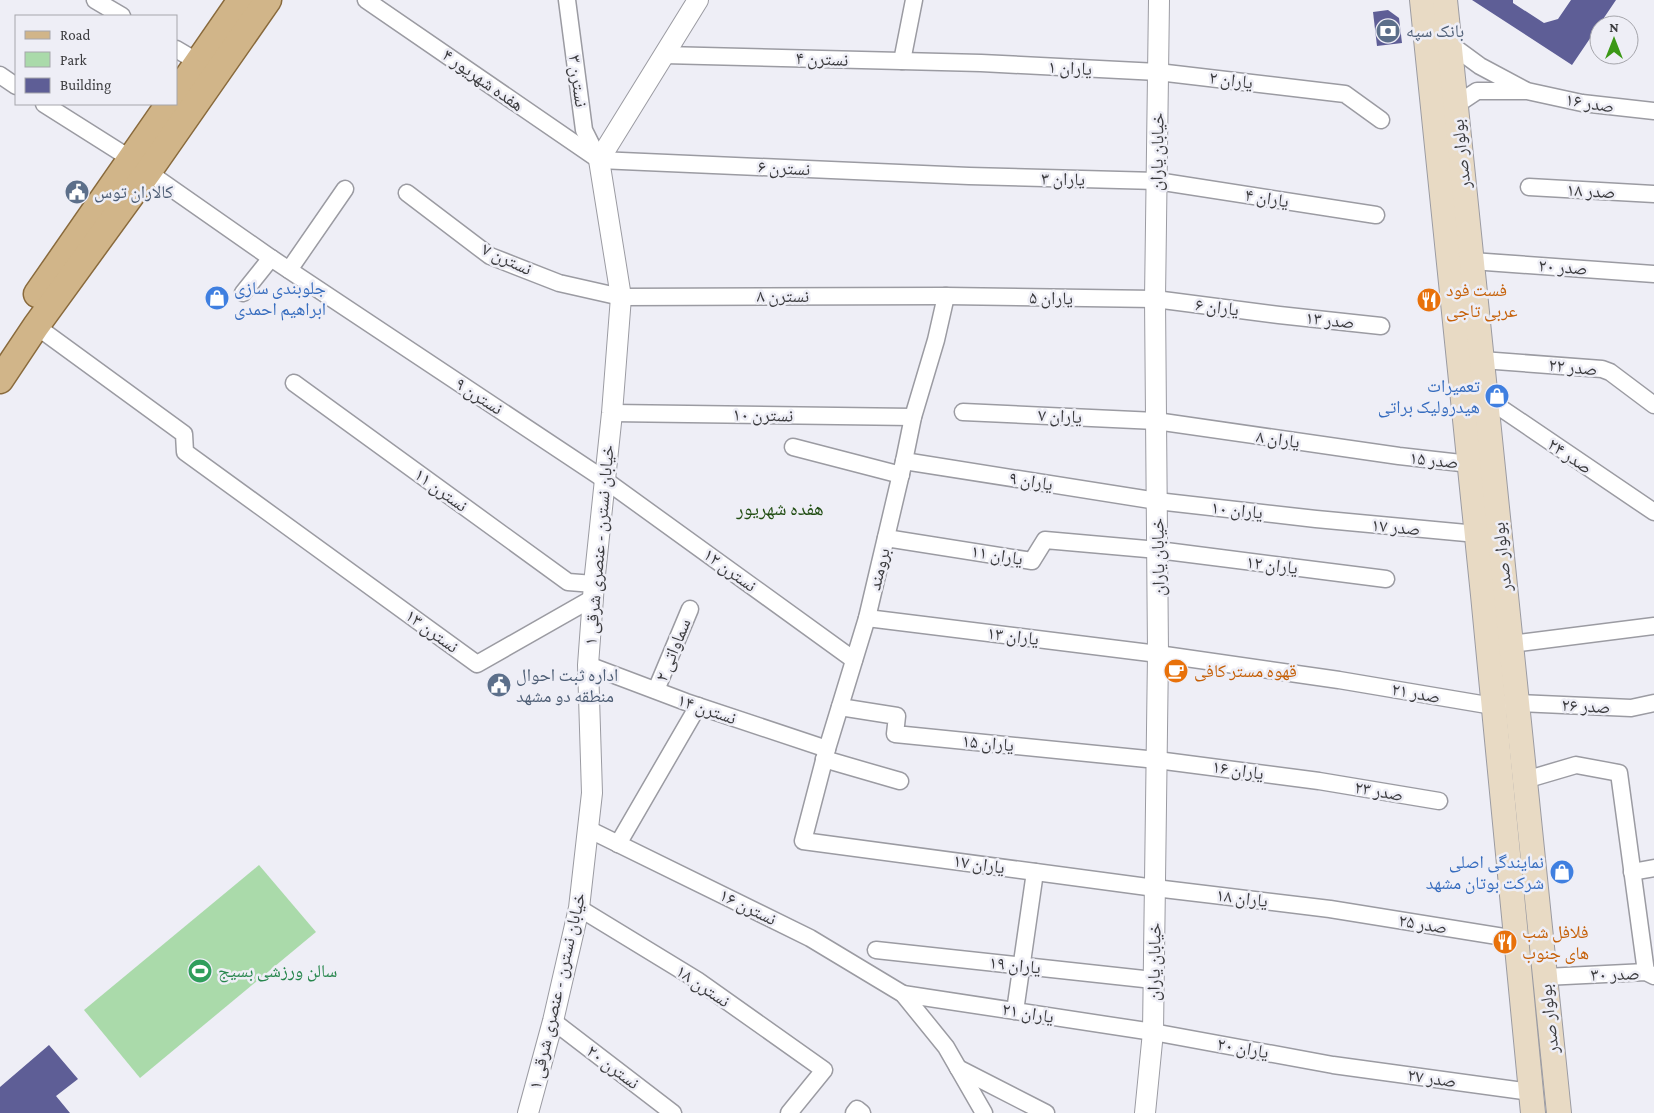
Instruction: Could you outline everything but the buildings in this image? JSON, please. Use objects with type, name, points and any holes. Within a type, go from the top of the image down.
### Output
[{"type":"main road","points":[[178,91],[242,0]]},
{"type":"main road","points":[[0,348],[268,0]]},
{"type":"main road","name":"بولوار صدر","points":[[1422,0],[1470,464],[1532,1103]]},
{"type":"main road","name":"بولوار صدر","points":[[1446,0],[1559,1113]]},
{"type":"main road","points":[[0,380],[139,166],[169,105]]},
{"type":"street","points":[[95,0],[120,15]]},
{"type":"street","name":"هفده شهریور ۴","points":[[366,0],[599,160]]},
{"type":"street","name":"نسترن ۳","points":[[567,0],[584,130],[599,160]]},
{"type":"street","points":[[599,160],[698,0]]},
{"type":"street","points":[[902,61],[914,0]]},
{"type":"street","name":"خیابان یاران","points":[[1145,1113],[1153,1032],[1157,760],[1158,550],[1155,299],[1160,0]]},
{"type":"street","name":"صدر ۱۶","points":[[1450,44],[1480,66],[1527,91]]},
{"type":"street","points":[[178,50],[198,62]]},
{"type":"street","name":"نسترن ۴","points":[[664,54],[981,63]]},
{"type":"street","name":"یاران ۱","points":[[981,63],[1158,72]]},
{"type":"street","name":"یاران ۲","points":[[1158,72],[1345,94],[1381,120]]},
{"type":"street","points":[[0,75],[15,85]]},
{"type":"street","name":"صدر ۱۶","points":[[1456,105],[1477,91],[1527,91],[1582,103],[1654,111]]},
{"type":"street","name":"نسترن ۹","points":[[46,105],[139,166],[352,313],[605,480]]},
{"type":"street","points":[[570,140],[581,142],[584,137],[584,130]]},
{"type":"street","name":"نسترن ۶","points":[[599,160],[969,176]]},
{"type":"street","name":"خیابان نسترن - عنصری شرقی ۱","points":[[528,1113],[553,1021],[579,908],[592,793],[588,665],[621,296],[599,160]]},
{"type":"street","name":"یاران ۳","points":[[969,176],[1157,181]]},
{"type":"street","name":"یاران ۴","points":[[1157,181],[1376,215]]},
{"type":"street","name":"صدر ۱۸","points":[[1529,187],[1654,194]]},
{"type":"street","points":[[289,270],[345,189]]},
{"type":"street","name":"نسترن ۷","points":[[407,192],[490,256],[559,283],[621,296]]},
{"type":"street","points":[[243,293],[271,258]]},
{"type":"street","name":"صدر ۲۰","points":[[1472,261],[1654,274]]},
{"type":"street","name":"نسترن ۸","points":[[621,296],[946,296]]},
{"type":"street","name":"یاران ۵","points":[[946,296],[1155,299]]},
{"type":"street","name":"برومند","points":[[803,841],[826,754],[867,618],[903,468],[913,416],[936,340],[946,296]]},
{"type":"street","name":"یاران ۶","points":[[1155,299],[1279,315]]},
{"type":"street","name":"صدر ۱۳","points":[[1279,315],[1381,326]]},
{"type":"street","name":"نسترن ۱۳","points":[[36,326],[184,434],[185,452],[477,664],[594,591]]},
{"type":"street","name":"صدر ۲۲","points":[[1482,360],[1602,369],[1646,391],[1654,404]]},
{"type":"street","name":"نسترن ۱۱","points":[[294,383],[568,582],[594,591]]},
{"type":"street","name":"صدر ۲۴","points":[[1486,398],[1654,512]]},
{"type":"street","name":"یاران ۷","points":[[963,412],[1156,421]]},
{"type":"street","name":"نسترن ۱۰","points":[[612,413],[913,416]]},
{"type":"street","name":"یاران ۸","points":[[1156,421],[1399,456]]},
{"type":"street","name":"یاران ۹","points":[[794,447],[903,468],[1157,501]]},
{"type":"street","name":"صدر ۱۵","points":[[1399,456],[1470,464]]},
{"type":"street","name":"نسترن ۱۲","points":[[605,480],[854,660]]},
{"type":"street","name":"یاران ۱۰","points":[[1157,501],[1316,519]]},
{"type":"street","name":"صدر ۱۷","points":[[1316,519],[1476,534]]},
{"type":"street","name":"یاران ۱۱","points":[[886,538],[1032,561],[1045,540],[1158,550]]},
{"type":"street","name":"یاران ۱۲","points":[[1158,550],[1386,579]]},
{"type":"street","name":"سماواتی ۲","points":[[656,690],[690,609]]},
{"type":"street","name":"یاران ۱۳","points":[[867,618],[1158,654],[1339,680]]},
{"type":"street","points":[[1511,644],[1654,626]]},
{"type":"street","name":"نسترن ۱۴","points":[[588,665],[900,781]]},
{"type":"street","name":"صدر ۲۱","points":[[1339,680],[1493,706],[1517,703]]},
{"type":"street","name":"صدر ۲۶","points":[[1517,703],[1631,708],[1654,703]]},
{"type":"street","points":[[618,844],[698,706]]},
{"type":"street","name":"یاران ۱۵","points":[[840,707],[897,716],[895,734],[1157,760]]},
{"type":"street","name":"یاران ۱۶","points":[[1157,760],[1319,781]]},
{"type":"street","points":[[1525,780],[1576,765],[1619,773],[1632,872],[1652,975]]},
{"type":"street","name":"صدر ۲۳","points":[[1319,781],[1439,801]]},
{"type":"street","name":"نسترن ۱۶","points":[[588,829],[810,938],[903,994]]},
{"type":"street","name":"یاران ۱۷","points":[[803,841],[1155,888]]},
{"type":"street","points":[[1632,872],[1654,868]]},
{"type":"street","points":[[1016,1011],[1035,872]]},
{"type":"street","name":"یاران ۱۸","points":[[1155,888],[1330,909]]},
{"type":"street","name":"نسترن ۱۸","points":[[579,908],[697,980],[824,1070],[789,1113]]},
{"type":"street","name":"صدر ۲۵","points":[[1330,909],[1516,939]]},
{"type":"street","name":"یاران ۱۹","points":[[876,950],[1153,980]]},
{"type":"street","name":"صدر ۳۰","points":[[1545,977],[1652,975]]},
{"type":"street","points":[[903,994],[946,1048],[984,1113]]},
{"type":"street","name":"یاران ۲۱","points":[[903,994],[1153,1032]]},
{"type":"street","name":"نسترن ۲۰","points":[[553,1021],[673,1113]]},
{"type":"street","name":"یاران ۲۰","points":[[1153,1032],[1333,1064]]},
{"type":"street","name":"صدر ۲۷","points":[[1333,1064],[1532,1103]]},
{"type":"street","points":[[958,1068],[1046,1113]]},
{"type":"street","points":[[854,1113],[857,1109],[862,1113]]},
{"type":"green space","name":"سالن ورزشی بسیج","points":[[259,865],[316,932],[140,1078],[84,1010]]},
{"type":"place","name":"بانک سپه","points":[[1388,31]]},
{"type":"place","name":"كالاران توس","points":[[77,192]]},
{"type":"place","name":"جلوبندی سازی ابراهیم احمدی","points":[[217,298]]},
{"type":"place","name":"فست فود عربی تاجی","points":[[1429,300]]},
{"type":"place","name":"تعمیرات هیدرولیک براتی","points":[[1497,396]]},
{"type":"place","name":"قهوه مستر کافی","points":[[1176,671]]},
{"type":"place","name":"اداره ثبت احوال منطقه دو مشهد","points":[[499,685]]},
{"type":"place","name":"نمایندگی اصلی شرکت بوتان مشهد","points":[[1562,872]]},
{"type":"place","name":"فلافل شب های جنوب","points":[[1505,942]]},
{"type":"place","name":"سالن ورزشی بسیج","points":[[200,971]]},
{"type":"district","name":"هفده شهریور","points":[[780,508]]}]
